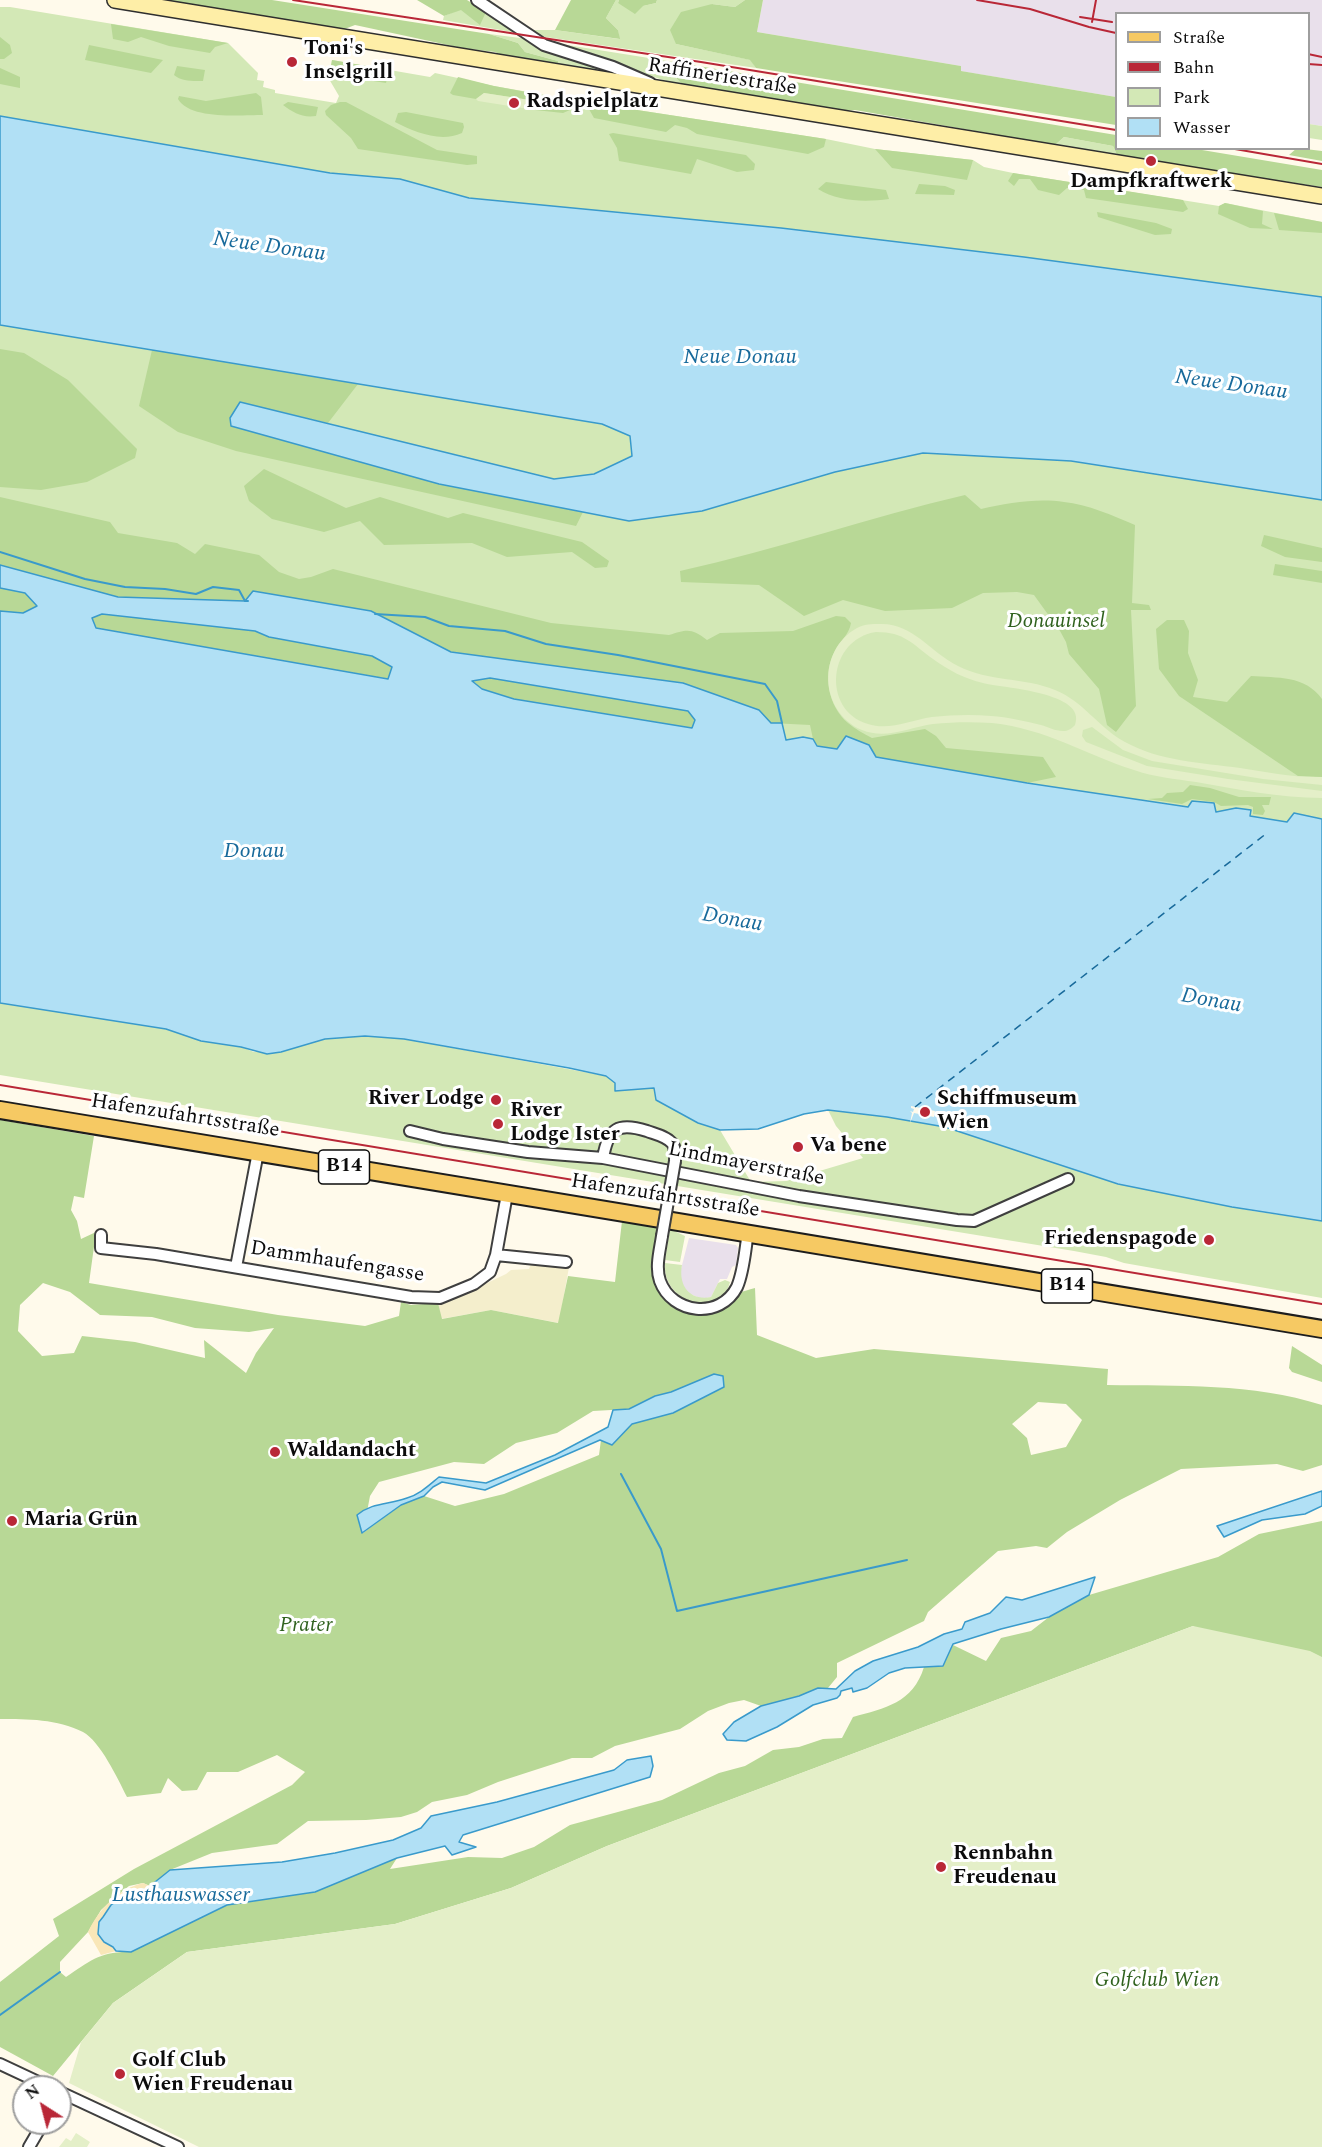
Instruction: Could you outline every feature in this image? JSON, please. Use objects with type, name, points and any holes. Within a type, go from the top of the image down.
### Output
[{"type":"main road","name":"Raffineriestraße","points":[[115,0],[1322,196]]},
{"type":"main road","name":"Hafenzufahrtsstraße","points":[[0,1110],[748,1232],[1322,1329]]},
{"type":"street","points":[[477,0],[544,45],[613,67],[661,89]]},
{"type":"street","points":[[603,1158],[606,1141],[612,1132],[622,1126],[631,1126],[662,1137],[672,1143],[675,1148],[675,1161],[658,1260],[659,1280],[664,1290],[683,1307],[709,1309],[720,1305],[733,1292],[741,1274],[748,1232]]},
{"type":"street","name":"Lindmayerstraße","points":[[410,1131],[443,1139],[517,1150],[603,1158],[799,1196],[925,1217],[974,1221],[1068,1179]]},
{"type":"street","name":"Dammhaufengasse","points":[[236,1267],[258,1152]]},
{"type":"street","name":"Dammhaufengasse","points":[[101,1234],[101,1248],[156,1254],[411,1297],[440,1298],[474,1284],[490,1272],[496,1255],[507,1194]]},
{"type":"street","points":[[496,1255],[566,1262]]},
{"type":"street","points":[[0,2064],[23,2075]]},
{"type":"street","points":[[72,2099],[178,2147]]},
{"type":"shaded area","points":[[763,0],[1322,0],[1322,126],[1310,124],[1310,12],[1115,12],[1115,97],[960,71],[961,66],[757,32]]},
{"type":"shaded area","points":[[689,1238],[736,1245],[738,1248],[736,1265],[732,1267],[727,1279],[720,1279],[711,1297],[702,1299],[688,1293],[681,1282],[681,1269]]},
{"type":"shaded area","points":[[532,1261],[569,1267],[559,1323],[491,1310],[441,1319],[438,1303],[460,1296],[511,1270],[529,1269]]},
{"type":"green space","points":[[161,0],[272,0],[489,34],[518,43],[525,52],[558,61],[560,68],[512,59],[495,52],[462,48],[355,25],[342,30]]},
{"type":"green space","points":[[417,0],[467,0],[486,12],[480,25],[461,10],[444,16]]},
{"type":"green space","points":[[571,0],[616,0],[606,18],[618,30],[620,39],[555,30]]},
{"type":"green space","points":[[616,0],[619,0],[618,3],[643,6],[656,3],[657,0],[745,0],[735,7],[712,4],[676,44],[751,60],[756,68],[532,35],[532,30],[555,30],[619,39],[618,30],[606,18]]},
{"type":"green space","points":[[619,0],[657,0],[656,3],[643,6],[635,14],[618,3]]},
{"type":"green space","points":[[745,0],[763,0],[757,32],[961,66],[961,71],[1115,97],[1115,125],[756,68],[750,60],[676,44],[670,30],[681,12],[712,4],[735,7]]},
{"type":"green space","points":[[0,7],[228,43],[258,73],[257,80],[264,81],[263,87],[275,90],[275,93],[336,103],[339,96],[329,79],[332,60],[430,77],[435,73],[585,102],[826,139],[875,149],[973,160],[984,167],[1013,173],[1219,206],[1225,203],[1322,222],[1322,297],[1024,257],[781,228],[469,198],[400,179],[330,173],[0,116]]},
{"type":"green space","points":[[461,9],[486,12],[518,33],[443,20],[444,16]]},
{"type":"green space","points":[[111,24],[228,43],[215,47],[210,53],[169,46],[141,37],[128,42],[113,39]]},
{"type":"green space","points":[[489,34],[528,39],[616,73],[615,75],[560,68],[558,61],[525,52],[518,43]]},
{"type":"green space","points":[[0,37],[10,45],[12,53],[4,59],[0,59]]},
{"type":"green space","points":[[542,41],[674,62],[677,79],[685,87]]},
{"type":"green space","points":[[89,45],[163,60],[151,73],[85,60]]},
{"type":"green space","points":[[332,60],[389,70],[386,83],[335,75],[329,77]]},
{"type":"green space","points":[[674,62],[1115,135],[1115,150],[1202,150],[1322,170],[1322,187],[1118,157],[1113,146],[1064,137],[1055,145],[855,110],[831,112],[685,87],[677,79]]},
{"type":"green space","points":[[177,66],[205,70],[203,81],[188,81],[177,77],[174,75]]},
{"type":"green space","points":[[0,68],[20,77],[20,88],[0,84]]},
{"type":"green space","points":[[458,77],[570,100],[570,110],[563,113],[535,110],[538,106],[536,101],[484,93],[476,99],[453,95],[450,93]]},
{"type":"green space","points":[[256,93],[261,97],[263,115],[204,113],[184,106],[178,99],[179,96],[206,101]]},
{"type":"green space","name":"Radspielplatz","points":[[484,93],[536,101],[538,105],[535,110],[476,99]]},
{"type":"green space","points":[[288,102],[318,107],[316,116],[302,116],[295,113],[283,105]]},
{"type":"green space","points":[[346,102],[437,150],[477,156],[477,164],[467,165],[358,149],[351,138],[326,115],[325,111],[331,105]]},
{"type":"green space","points":[[585,102],[826,139],[824,147],[808,154],[697,134],[675,125],[666,132],[594,118]]},
{"type":"green space","points":[[406,112],[463,123],[464,127],[462,133],[454,136],[428,135],[395,122],[398,113]]},
{"type":"green space","points":[[1310,124],[1322,126],[1322,140],[1310,138]]},
{"type":"green space","points":[[609,134],[746,155],[755,164],[754,170],[737,172],[697,159],[691,174],[619,161],[617,148]]},
{"type":"green space","points":[[1064,137],[1113,146],[1118,157],[1055,145]]},
{"type":"green space","points":[[875,149],[973,160],[967,180],[892,168]]},
{"type":"green space","points":[[1295,150],[1322,151],[1322,161],[1289,155]]},
{"type":"green space","points":[[1013,173],[1183,200],[1188,209],[1183,212],[1086,198],[1084,190],[1067,188],[1059,195],[1038,190],[1030,179],[1019,179],[1014,186],[1008,181]]},
{"type":"green space","points":[[826,182],[886,190],[889,199],[862,201],[843,199],[818,189]]},
{"type":"green space","points":[[919,184],[945,186],[955,190],[954,195],[915,194]]},
{"type":"green space","points":[[1225,203],[1263,211],[1262,224],[1273,229],[1250,228],[1218,214],[1219,206]]},
{"type":"green space","points":[[1097,212],[1156,223],[1172,229],[1171,234],[1155,235],[1098,217]]},
{"type":"green space","points":[[1274,213],[1322,222],[1322,233],[1279,230]]},
{"type":"green space","name":"Donauinsel","points":[[0,325],[602,424],[630,436],[632,457],[594,474],[554,479],[240,402],[439,484],[835,472],[923,453],[1071,461],[1322,500],[1322,819],[1294,813],[1287,822],[1216,812],[1192,801],[1189,807],[1027,783],[875,757],[837,749],[803,737],[786,740],[0,565]]},
{"type":"green space","points":[[0,349],[24,353],[68,380],[137,449],[135,458],[87,482],[41,490],[0,487]]},
{"type":"green space","points":[[152,350],[358,384],[328,423],[240,402],[439,484],[583,512],[576,526],[236,451],[178,432],[139,406]]},
{"type":"green space","points":[[264,469],[346,508],[380,497],[448,518],[463,513],[582,542],[609,561],[607,567],[595,568],[572,552],[507,557],[472,543],[384,545],[360,521],[324,532],[272,519],[249,501],[244,486]]},
{"type":"green space","points":[[965,495],[981,509],[1022,502],[1054,501],[1091,508],[1135,525],[1132,603],[1149,605],[1151,610],[1131,610],[1136,706],[1116,732],[1107,725],[1099,689],[1069,654],[1060,631],[1034,595],[1017,592],[983,593],[952,608],[885,611],[843,600],[804,616],[759,585],[681,582],[680,571]]},
{"type":"green space","points":[[0,497],[110,522],[118,533],[177,543],[195,554],[205,544],[259,555],[279,572],[299,579],[333,569],[551,623],[669,635],[689,631],[707,640],[720,633],[793,631],[836,616],[845,617],[851,623],[850,627],[831,660],[828,679],[836,708],[851,725],[872,738],[925,729],[936,736],[946,748],[1043,757],[1056,777],[1027,783],[875,757],[868,745],[837,749],[817,746],[810,725],[771,723],[759,710],[683,683],[451,652],[371,611],[253,591],[245,601],[118,597],[0,565]]},
{"type":"green space","points":[[1264,535],[1322,548],[1322,562],[1285,557],[1261,546]]},
{"type":"green space","points":[[1275,564],[1322,571],[1322,583],[1273,575]]},
{"type":"green space","points":[[0,588],[25,593],[37,606],[23,613],[0,611]]},
{"type":"green space","points":[[102,614],[256,631],[269,637],[372,656],[392,667],[389,679],[96,628],[92,618]]},
{"type":"green space","points":[[1167,620],[1184,620],[1189,631],[1188,653],[1198,680],[1193,697],[1227,702],[1251,676],[1290,679],[1315,691],[1322,699],[1322,777],[1298,776],[1179,696],[1159,669],[1156,629]]},
{"type":"green space","points":[[877,624],[892,625],[912,633],[948,660],[970,671],[1055,690],[1074,701],[1107,730],[1138,748],[1196,763],[1291,776],[1322,777],[1322,785],[1263,779],[1152,761],[1123,750],[1092,727],[1083,730],[1082,736],[1086,742],[1147,766],[1322,791],[1322,798],[1259,793],[1165,778],[1116,764],[1048,736],[992,723],[933,724],[880,734],[862,730],[837,710],[828,680],[830,665],[835,651],[844,638],[857,628]],"holes":[[[876,632],[908,640],[957,674],[983,683],[1024,690],[1057,699],[1069,705],[1076,714],[1075,725],[1071,729],[1060,731],[1010,718],[984,715],[932,717],[892,726],[868,724],[853,716],[843,705],[837,691],[836,675],[840,660],[848,647],[860,637]]]},
{"type":"green space","points":[[490,678],[688,711],[695,720],[692,728],[514,699],[482,689],[471,681]]},
{"type":"green space","points":[[1190,785],[1210,788],[1239,797],[1271,797],[1269,805],[1262,805],[1265,811],[1263,815],[1253,814],[1253,807],[1248,805],[1221,806],[1214,802],[1192,799],[1182,804],[1148,799],[1162,798],[1167,793],[1183,792]]},
{"type":"green space","points":[[0,1003],[166,1029],[201,1041],[241,1047],[254,1052],[281,1052],[325,1039],[365,1036],[404,1039],[606,1076],[615,1083],[615,1090],[654,1088],[698,1123],[720,1130],[751,1182],[786,1181],[863,1158],[836,1126],[828,1110],[945,1127],[1118,1184],[1253,1211],[1322,1221],[1322,1298],[1124,1263],[1074,1251],[0,1075]]},
{"type":"green space","name":"Prater","points":[[0,1120],[94,1136],[84,1198],[74,1196],[71,1210],[77,1221],[81,1239],[96,1232],[89,1283],[278,1315],[365,1326],[399,1316],[401,1302],[411,1305],[438,1303],[442,1319],[491,1310],[558,1323],[568,1276],[615,1282],[622,1221],[657,1228],[654,1278],[657,1288],[669,1303],[687,1312],[707,1314],[716,1312],[725,1306],[737,1294],[755,1288],[757,1335],[816,1358],[874,1349],[1108,1369],[1107,1385],[1242,1389],[1322,1405],[1322,1465],[1303,1471],[1277,1464],[1181,1469],[1120,1500],[1067,1532],[1047,1548],[1036,1546],[998,1551],[928,1612],[924,1621],[837,1663],[837,1677],[828,1688],[818,1688],[799,1696],[761,1706],[744,1700],[729,1703],[708,1711],[680,1729],[615,1746],[592,1758],[572,1758],[498,1782],[467,1795],[432,1802],[417,1812],[401,1817],[308,1821],[277,1844],[212,1853],[170,1870],[150,1886],[143,1883],[129,1886],[101,1910],[88,1932],[60,1962],[60,1972],[66,1977],[103,1955],[131,1952],[227,1905],[315,1892],[397,1858],[390,1869],[468,1857],[502,1858],[534,1847],[570,1825],[662,1800],[719,1773],[745,1766],[773,1750],[799,1747],[823,1739],[842,1738],[853,1717],[887,1707],[905,1696],[913,1689],[924,1667],[943,1666],[953,1645],[986,1661],[1001,1638],[1031,1631],[1049,1617],[1089,1595],[1218,1557],[1259,1534],[1322,1521],[1322,1709],[1193,1626],[607,1846],[511,1888],[395,1924],[187,1952],[113,2003],[54,2075],[0,2047],[0,1982],[59,1936],[53,1919],[134,1869],[292,1785],[305,1772],[277,1755],[238,1772],[207,1772],[197,1790],[182,1791],[168,1778],[161,1793],[127,1797],[96,1743],[83,1732],[63,1724],[0,1719]],"holes":[[[43,1283],[70,1292],[100,1315],[152,1317],[195,1328],[249,1332],[274,1328],[256,1353],[246,1373],[204,1340],[205,1358],[135,1342],[82,1336],[74,1353],[42,1356],[18,1331],[20,1305]],[[714,1374],[673,1413],[632,1424],[612,1445],[601,1440],[599,1455],[504,1494],[455,1506],[424,1496],[401,1505],[363,1533],[370,1496],[379,1482],[454,1462],[484,1464],[516,1443],[557,1433],[593,1411],[629,1409],[655,1396],[671,1392]],[[1038,1402],[1066,1404],[1082,1420],[1066,1447],[1031,1455],[1027,1438],[1012,1424]]]},
{"type":"green space","points":[[670,1229],[685,1236],[680,1262],[665,1260]]},
{"type":"green space","points":[[665,1263],[682,1265],[684,1285],[697,1297],[711,1297],[718,1283],[725,1280],[730,1282],[725,1293],[716,1300],[705,1303],[693,1302],[682,1297],[673,1289],[667,1278]]},
{"type":"green space","points":[[1292,1346],[1322,1365],[1322,1382],[1292,1372],[1289,1368]]},
{"type":"green space","name":"Rennbahn Freudenau","points":[[1193,1626],[1310,1651],[1322,1657],[1322,2147],[199,2147],[72,2084],[71,2075],[81,2042],[113,2003],[187,1952],[395,1924],[511,1888],[607,1846]]},
{"type":"green space","points":[[76,2133],[90,2142],[87,2147],[59,2147],[66,2138],[71,2141]]},
{"type":"sand","points":[[143,1883],[150,1886],[147,1894],[122,1897],[103,1917],[116,1951],[101,1955],[88,1932],[92,1924],[110,1901],[125,1890]]},
{"type":"water","name":"Neue Donau","points":[[0,116],[330,173],[400,179],[469,198],[781,228],[1024,257],[1322,297],[1322,500],[1071,461],[923,453],[835,472],[702,511],[629,521],[439,484],[231,426],[230,418],[240,402],[554,479],[594,474],[632,456],[630,436],[602,424],[0,325]]},
{"type":"water","name":"Donau","points":[[0,565],[118,597],[245,601],[253,591],[371,611],[451,652],[683,683],[759,710],[771,723],[782,723],[786,740],[803,737],[813,739],[817,746],[837,749],[846,736],[869,745],[876,757],[1188,807],[1192,801],[1214,803],[1216,812],[1236,808],[1251,810],[1250,816],[1287,822],[1294,813],[1322,819],[1322,1221],[1232,1207],[1118,1184],[945,1127],[887,1117],[828,1110],[804,1114],[758,1129],[720,1130],[698,1123],[656,1100],[654,1088],[615,1091],[615,1083],[606,1076],[569,1068],[404,1039],[365,1036],[325,1039],[267,1054],[241,1047],[201,1041],[166,1029],[0,1003],[0,611],[23,613],[37,606],[25,593],[0,588]],"holes":[[[102,614],[255,631],[269,637],[372,656],[392,667],[388,679],[96,628],[92,618]],[[490,678],[688,711],[695,720],[692,728],[514,699],[482,689],[472,681]]]},
{"type":"water","points":[[714,1374],[723,1376],[724,1387],[673,1413],[632,1424],[612,1445],[600,1440],[485,1490],[442,1482],[424,1496],[401,1505],[362,1533],[357,1515],[369,1508],[412,1496],[439,1477],[486,1483],[555,1455],[608,1427],[613,1410],[629,1409],[655,1396],[671,1392]]},
{"type":"water","points":[[1322,1491],[1322,1506],[1305,1514],[1262,1520],[1224,1537],[1217,1526]]},
{"type":"water","points":[[1095,1577],[1089,1595],[1049,1617],[953,1644],[943,1666],[905,1668],[889,1673],[867,1688],[853,1692],[852,1688],[841,1691],[837,1698],[813,1705],[777,1727],[746,1741],[727,1740],[723,1734],[734,1722],[761,1706],[799,1696],[818,1688],[836,1689],[855,1671],[873,1661],[918,1647],[944,1634],[962,1629],[965,1622],[990,1613],[1006,1597],[1022,1600]]},
{"type":"water","name":"Lusthauswasser","points":[[651,1756],[653,1766],[650,1777],[463,1835],[459,1842],[476,1847],[452,1855],[445,1846],[397,1858],[315,1892],[227,1905],[131,1952],[116,1951],[98,1934],[99,1922],[111,1905],[120,1899],[147,1894],[150,1886],[170,1870],[282,1862],[393,1840],[421,1828],[431,1816],[497,1802],[614,1770],[627,1760]]},
{"type":"pier","points":[[911,1106],[935,1111],[934,1117],[914,1113],[910,1123],[912,1113],[910,1111],[913,1112],[914,1109]]},
{"type":"waterway","points":[[0,552],[85,579],[125,587],[165,589],[196,594],[213,587],[239,590],[245,601],[248,601]]},
{"type":"waterway","points":[[375,614],[425,617],[449,626],[505,631],[546,644],[618,655],[765,684],[777,701],[782,723]]},
{"type":"waterway","points":[[621,1474],[661,1549],[677,1611],[907,1560]]},
{"type":"waterway","points":[[0,2015],[60,1972]]},
{"type":"ferry route","points":[[915,1107],[1267,833]]},
{"type":"railway","points":[[293,0],[701,62],[1115,130]]},
{"type":"railway","points":[[977,0],[1030,9],[1115,33]]},
{"type":"railway","points":[[1092,22],[1096,0]]},
{"type":"railway","points":[[1080,17],[1112,22]]},
{"type":"railway","points":[[1310,54],[1322,57]]},
{"type":"railway","points":[[1310,64],[1322,65]]},
{"type":"railway","points":[[1241,150],[1322,164]]},
{"type":"railway","points":[[0,1085],[1322,1304]]},
{"type":"place","name":"Toni's Inselgrill","points":[[292,62]]},
{"type":"place","name":"Radspielplatz","points":[[514,103]]},
{"type":"place","name":"Dampfkraftwerk","points":[[1151,161]]},
{"type":"place","name":"River Lodge","points":[[496,1100]]},
{"type":"place","name":"Schiffmuseum Wien","points":[[925,1112]]},
{"type":"place","name":"River Lodge Ister","points":[[498,1124]]},
{"type":"place","name":"Va bene","points":[[798,1147]]},
{"type":"place","name":"Friedenspagode","points":[[1209,1240]]},
{"type":"place","name":"Waldandacht","points":[[275,1452]]},
{"type":"place","name":"Maria Grün","points":[[12,1521]]},
{"type":"place","name":"Rennbahn Freudenau","points":[[941,1867]]},
{"type":"place","name":"Golf Club Wien Freudenau","points":[[120,2074]]},
{"type":"park label","name":"Golfclub Wien","points":[[1157,1982]]}]
